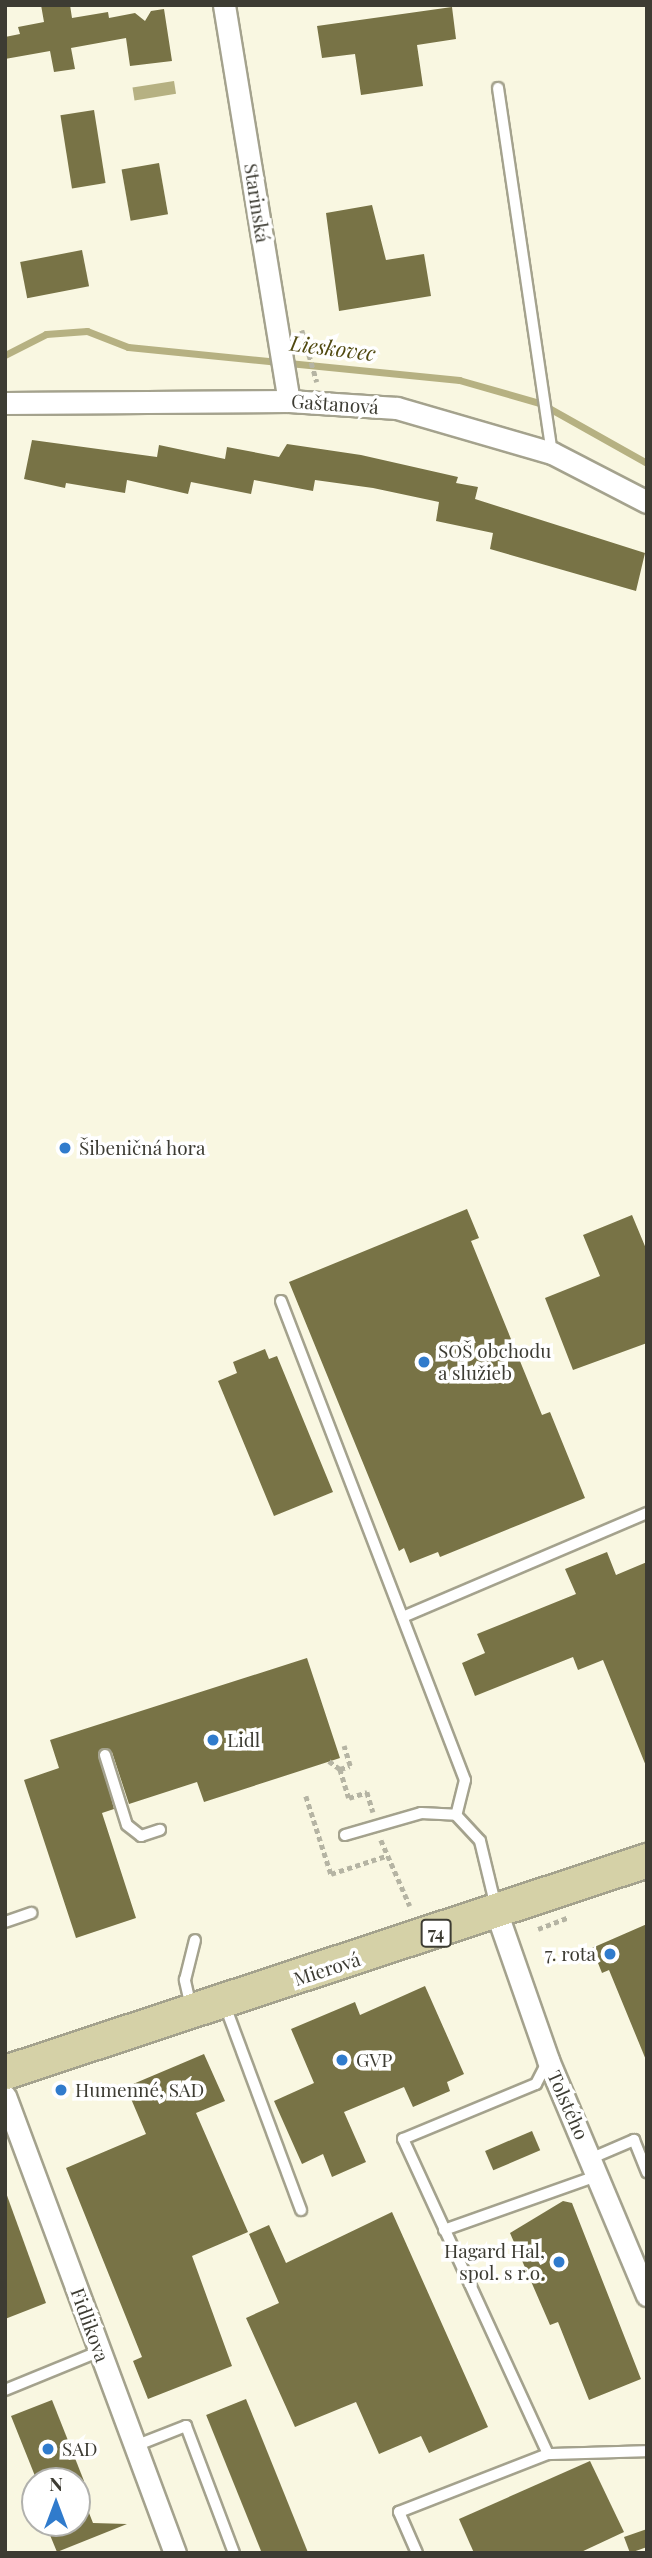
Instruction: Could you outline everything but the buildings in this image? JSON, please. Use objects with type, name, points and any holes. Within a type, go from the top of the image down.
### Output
[{"type":"main road","name":"Mierová","points":[[5,2072],[497,1914],[647,1860]]},
{"type":"street","name":"Starinská","points":[[225,5],[289,401]]},
{"type":"street","name":"Gaštanová","points":[[5,403],[289,401],[397,408],[552,453],[647,502]]},
{"type":"street","name":"Tolstého","points":[[497,1914],[548,2060],[595,2166],[647,2295]]},
{"type":"street","name":"Fidlikova","points":[[5,2096],[13,2140],[100,2351],[176,2553]]},
{"type":"lane","points":[[498,88],[552,453]]},
{"type":"lane","points":[[281,1301],[465,1780],[456,1815]]},
{"type":"lane","points":[[403,1617],[647,1513]]},
{"type":"lane","points":[[105,1755],[127,1825],[141,1836],[160,1830]]},
{"type":"lane","points":[[345,1835],[421,1813],[456,1815],[480,1841],[497,1914]]},
{"type":"lane","points":[[5,1922],[30,1913]]},
{"type":"lane","points":[[193,2013],[185,1980],[195,1940]]},
{"type":"lane","points":[[224,2002],[301,2210]]},
{"type":"lane","points":[[548,2060],[536,2084],[403,2139],[548,2454]]},
{"type":"lane","points":[[444,2230],[595,2166],[634,2140],[647,2172]]},
{"type":"lane","points":[[5,2390],[100,2351]]},
{"type":"lane","points":[[135,2446],[186,2426],[234,2553]]},
{"type":"lane","points":[[417,2553],[399,2512],[548,2454],[647,2451]]},
{"type":"path","points":[[340,1769],[350,1766],[344,1746]]},
{"type":"shaded area","points":[[174,81],[176,94],[135,100],[133,88]]},
{"type":"waterway","name":"Lieskovec","points":[[5,355],[46,334],[87,331],[128,347],[459,380],[540,403],[647,463]]},
{"type":"place","name":"Šibeničná hora","points":[[65,1148]]},
{"type":"place","name":"SOŠ obchodu a služieb","points":[[424,1362]]},
{"type":"place","name":"Lidl","points":[[213,1740]]},
{"type":"place","name":"7. rota","points":[[610,1954]]},
{"type":"place","name":"GVP","points":[[342,2060]]},
{"type":"place","name":"Humenné, SAD","points":[[61,2090]]},
{"type":"place","name":"Hagard Hal, spol. s r.o.","points":[[559,2262]]},
{"type":"place","name":"SAD","points":[[48,2449]]}]
